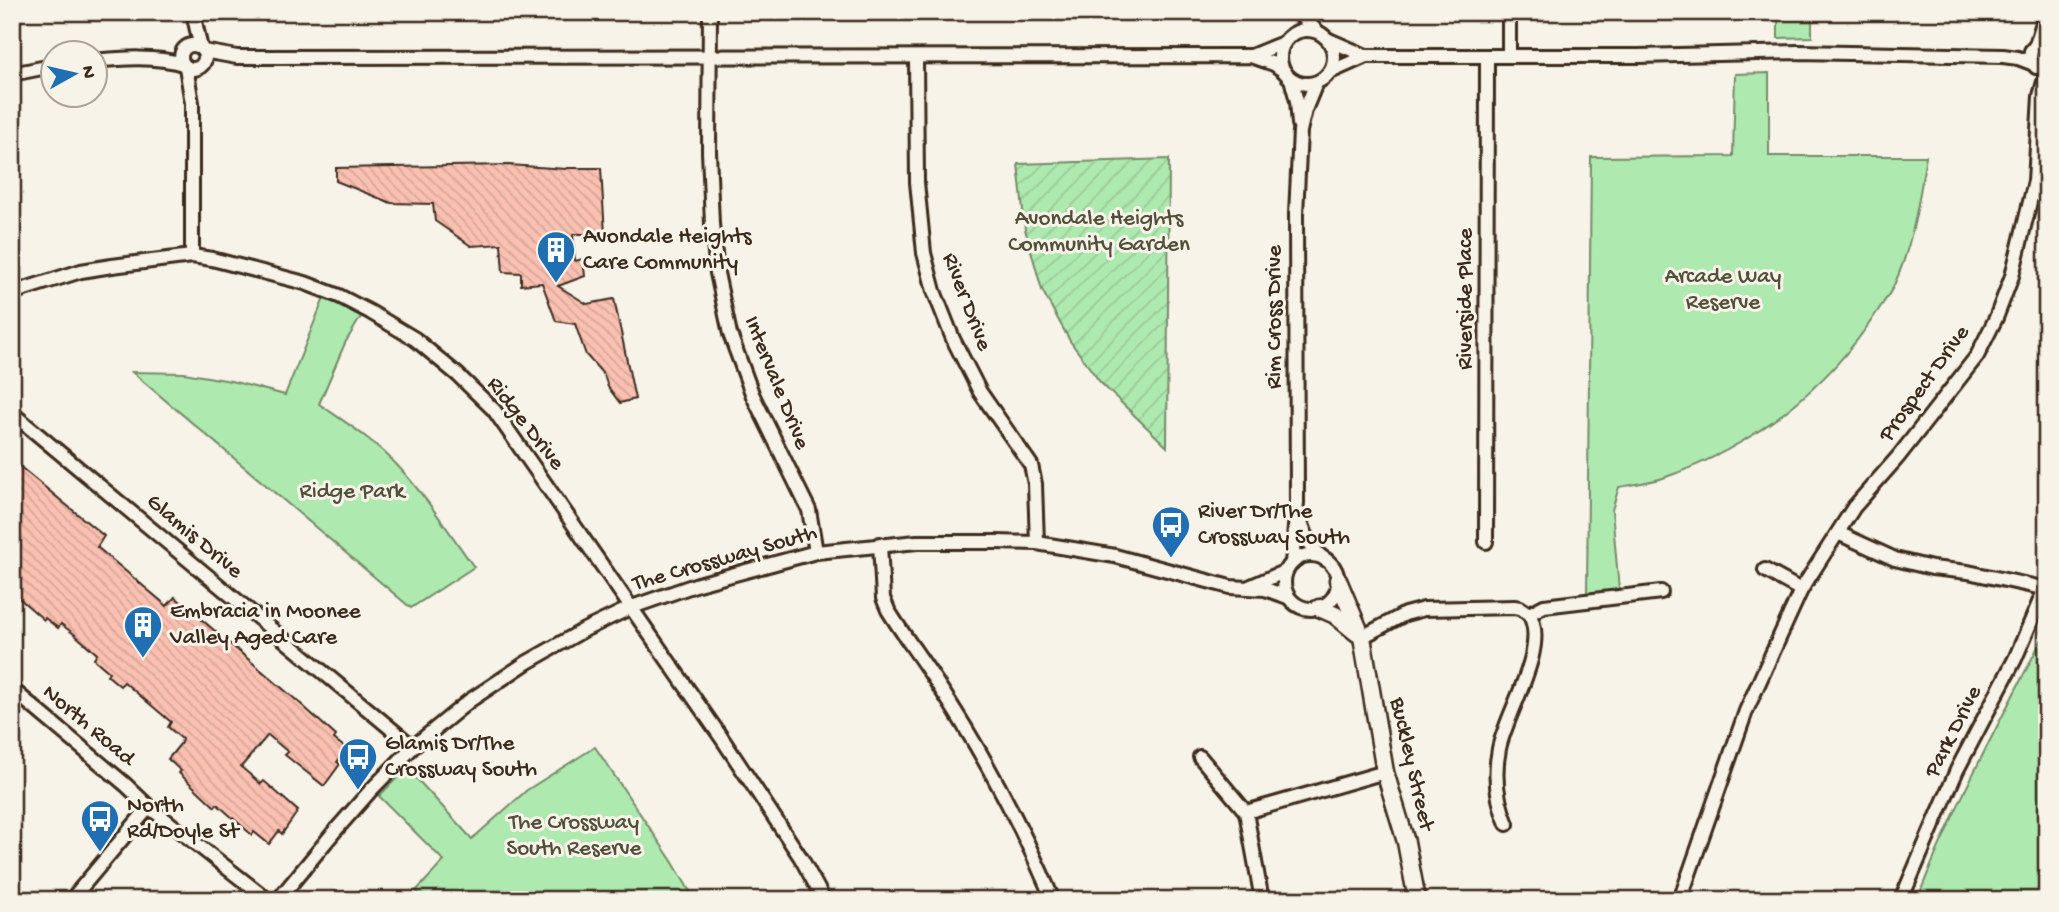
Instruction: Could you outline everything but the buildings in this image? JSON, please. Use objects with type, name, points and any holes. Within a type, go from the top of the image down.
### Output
[{"type":"street","points":[[192,256],[192,103],[181,57],[193,12]]},
{"type":"street","points":[[192,103],[200,67],[204,61],[193,12]]},
{"type":"street","name":"Intervale Drive","points":[[710,12],[712,224],[717,273],[730,334],[754,396],[808,510],[816,552]]},
{"type":"street","points":[[1288,76],[1280,58],[1291,22],[1290,12]]},
{"type":"street","points":[[1297,12],[1329,40],[1366,56],[1639,56],[1798,52],[2003,56],[2018,58],[2041,67]]},
{"type":"street","points":[[1509,12],[1509,56]]},
{"type":"street","points":[[2003,56],[2039,45],[2046,13]]},
{"type":"street","points":[[2046,13],[2047,19]]},
{"type":"street","points":[[1251,56],[1302,30],[1317,31]]},
{"type":"street","points":[[1329,40],[1335,56],[1330,72]]},
{"type":"street","points":[[148,58],[194,45],[202,50],[237,57]]},
{"type":"street","name":"Prospect Drive","points":[[1680,900],[1746,711],[1801,590],[1854,507],[1898,457],[1977,356],[1996,318],[2012,276],[2035,181],[2041,67],[2030,55],[2039,45]]},
{"type":"street","points":[[108,60],[168,60],[193,69],[237,57],[1251,56],[1274,64],[1288,76],[1308,84],[1316,83],[1330,72],[1366,56]]},
{"type":"street","name":"Riverside Place","points":[[1486,542],[1487,56]]},
{"type":"street","name":"River Drive","points":[[916,57],[917,182],[924,253],[934,291],[953,338],[981,392],[1031,465],[1035,484],[1037,543]]},
{"type":"street","points":[[12,74],[38,69]]},
{"type":"street","name":"Rim Cross Drive","points":[[1288,76],[1297,101],[1300,131],[1296,214],[1297,503],[1289,567]]},
{"type":"street","name":"Rim Cross Drive","points":[[1300,131],[1316,83]]},
{"type":"street","name":"Ridge Drive","points":[[12,293],[82,271],[192,256],[305,283],[359,307],[415,339],[458,374],[494,410],[632,607],[801,858],[824,900]]},
{"type":"street","name":"Glamis Drive","points":[[12,413],[413,747]]},
{"type":"street","name":"Rim Cross Drive","points":[[1297,503],[1309,544],[1323,558]]},
{"type":"street","points":[[1838,533],[1895,559],[1932,568],[2046,587]]},
{"type":"street","name":"The Crossway South","points":[[278,900],[334,832],[413,747],[469,701],[584,629],[632,607],[709,581],[816,552],[880,544],[952,541],[1037,543],[1115,556],[1230,587],[1265,589],[1288,597]]},
{"type":"street","points":[[880,544],[884,597],[888,610],[934,677],[1003,794],[1053,900]]},
{"type":"street","points":[[1245,589],[1289,567],[1299,558],[1323,558],[1336,571],[1338,580],[1333,597],[1319,608]]},
{"type":"street","points":[[1289,567],[1284,584],[1288,597],[1302,608],[1319,608],[1341,618],[1362,637],[1405,614],[1424,609],[1514,607],[1528,614],[1534,635],[1530,667],[1499,748],[1497,763],[1497,789],[1507,824]]},
{"type":"street","points":[[1765,570],[1801,590]]},
{"type":"street","name":"Buckley Street","points":[[1338,580],[1362,637],[1385,772],[1406,842],[1417,900]]},
{"type":"street","name":"Park Drive","points":[[1901,900],[1957,770],[2015,659],[2046,587]]},
{"type":"street","points":[[1528,614],[1544,606],[1661,592]]},
{"type":"street","name":"North Road","points":[[12,689],[149,807],[268,900]]},
{"type":"street","points":[[1200,757],[1246,812],[1262,900]]},
{"type":"street","points":[[1246,812],[1385,772]]},
{"type":"street","points":[[71,900],[149,807]]},
{"type":"green space","points":[[1778,12],[1812,12],[1812,37],[1778,38]]},
{"type":"green space","name":"Arcade Way Reserve","points":[[1769,73],[1769,156],[1926,156],[1914,222],[1901,269],[1888,295],[1857,340],[1811,390],[1785,412],[1758,432],[1698,464],[1661,479],[1619,487],[1612,510],[1619,590],[1587,594],[1591,157],[1733,156],[1735,74]]},
{"type":"green space","name":"Avondale Heights Community Garden","points":[[1169,159],[1167,447],[1100,382],[1070,341],[1042,290],[1025,229],[1018,164]]},
{"type":"green space","name":"Ridge Park","points":[[324,298],[362,315],[345,343],[319,404],[369,439],[396,464],[427,501],[474,567],[411,608],[132,372],[184,373],[231,381],[285,395]]},
{"type":"green space","points":[[2047,637],[2047,900],[1917,900],[1976,768],[2042,639]]},
{"type":"green space","name":"The Crossway South Reserve","points":[[595,747],[695,900],[426,900],[416,891],[444,861],[379,796],[407,768],[472,839],[527,790]]},
{"type":"place","name":"Avondale Heights Care Community","points":[[556,284]]},
{"type":"place","name":"River Dr/The Crossway South","points":[[1171,559]]},
{"type":"place","name":"Embracia in Moonee Valley Aged Care","points":[[143,659]]},
{"type":"place","name":"Glamis Dr/The Crossway South","points":[[358,791]]},
{"type":"place","name":"North Rd/Doyle St","points":[[100,853]]}]
